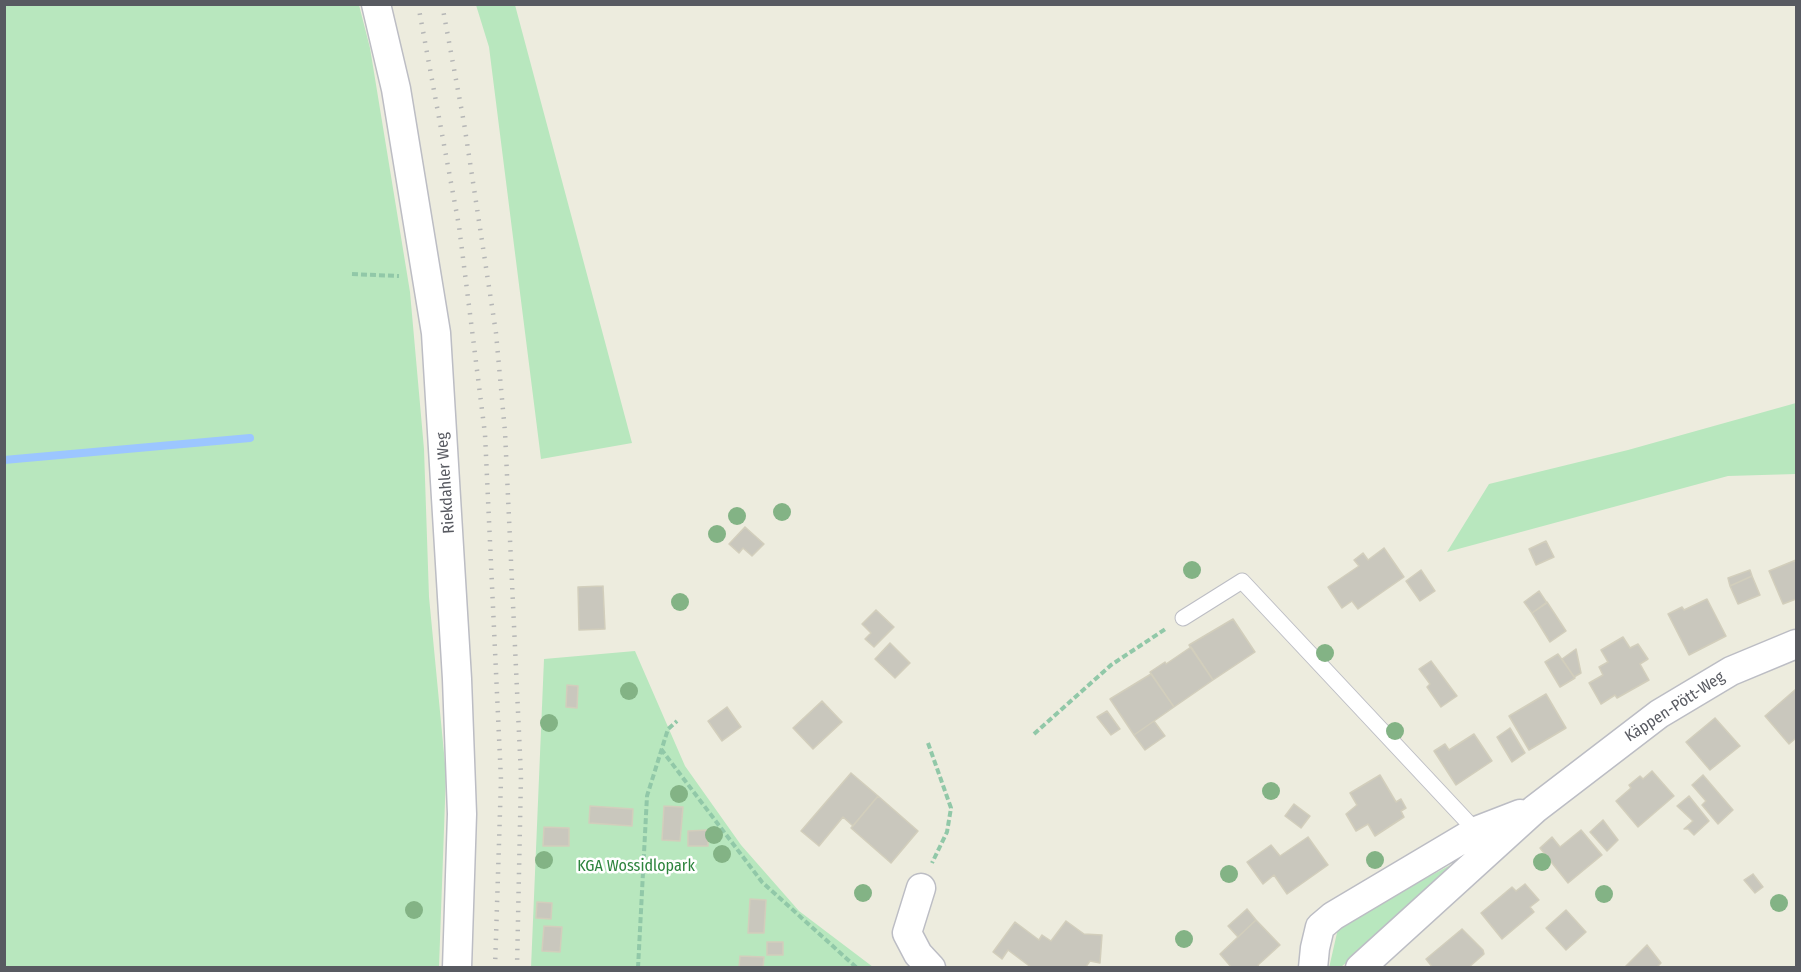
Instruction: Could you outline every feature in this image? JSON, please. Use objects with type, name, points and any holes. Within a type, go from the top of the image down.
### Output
[{"type":"street","name":"Riekdahler Weg","points":[[376,4],[396,89],[436,333],[457,679],[462,814],[457,968]]},
{"type":"street","name":"Käppen-Pött-Weg","points":[[1360,968],[1535,809],[1659,714],[1731,671],[1797,644]]},
{"type":"street","name":"Käppen-Pött-Weg","points":[[1313,968],[1320,927],[1334,916],[1476,831],[1535,809]]},
{"type":"street","points":[[921,888],[907,933],[918,954],[932,968]]},
{"type":"lane","points":[[1183,618],[1242,581],[1476,831]]},
{"type":"path","points":[[352,274],[426,278]]},
{"type":"path","points":[[1034,734],[1112,664],[1183,618]]},
{"type":"path","points":[[638,968],[647,796],[668,729],[677,721]]},
{"type":"path","points":[[921,888],[947,832],[951,808],[928,742]]},
{"type":"path","points":[[661,749],[762,882],[857,968]]},
{"type":"green space","points":[[5,4],[359,5],[370,48],[410,292],[424,449],[429,597],[446,774],[439,967],[5,967]]},
{"type":"green space","points":[[476,5],[515,5],[632,443],[541,459],[489,47]]},
{"type":"green space","points":[[1796,403],[1796,474],[1728,476],[1447,552],[1489,484],[1628,450]]},
{"type":"green space","name":"KGA Wossidlopark","points":[[635,651],[685,766],[741,845],[799,911],[873,967],[531,968],[544,659]]},
{"type":"green space","points":[[1479,850],[1341,967],[1329,968],[1339,924]]},
{"type":"building","points":[[745,527],[764,544],[752,556],[743,548],[739,553],[729,544]]},
{"type":"building","points":[[1546,541],[1554,557],[1536,565],[1529,549]]},
{"type":"building","points":[[1384,548],[1404,577],[1358,609],[1352,601],[1342,608],[1328,587],[1359,566],[1354,560],[1363,553],[1368,560]]},
{"type":"building","points":[[1796,560],[1796,599],[1783,604],[1769,571]]},
{"type":"building","points":[[1421,570],[1435,591],[1420,601],[1406,581]]},
{"type":"building","points":[[1750,570],[1752,576],[1730,586],[1728,578]]},
{"type":"building","points":[[1752,576],[1760,595],[1738,604],[1730,586]]},
{"type":"building","points":[[603,586],[605,629],[579,630],[578,587]]},
{"type":"building","points":[[1539,591],[1547,603],[1532,613],[1524,602]]},
{"type":"building","points":[[1707,599],[1726,636],[1689,655],[1668,614],[1682,607],[1684,610]]},
{"type":"building","points":[[1547,602],[1566,631],[1550,642],[1532,613]]},
{"type":"building","points":[[876,610],[894,627],[874,647],[865,639],[871,633],[862,624]]},
{"type":"building","points":[[1233,619],[1255,652],[1213,680],[1189,645]]},
{"type":"building","points":[[1623,637],[1630,648],[1638,644],[1648,659],[1640,664],[1649,680],[1601,704],[1589,683],[1603,675],[1599,667],[1608,662],[1601,650]]},
{"type":"building","points":[[890,643],[910,663],[895,678],[875,659]]},
{"type":"building","points":[[1191,647],[1213,680],[1174,707],[1150,672]]},
{"type":"building","points":[[1576,649],[1581,673],[1574,677],[1562,659]]},
{"type":"building","points":[[1558,654],[1575,678],[1560,687],[1545,662]]},
{"type":"building","points":[[1431,661],[1457,696],[1441,707],[1427,687],[1430,684],[1419,669]]},
{"type":"building","points":[[1151,674],[1174,707],[1134,735],[1110,699]]},
{"type":"building","points":[[567,685],[578,686],[577,708],[566,707]]},
{"type":"building","points":[[1796,689],[1796,738],[1789,744],[1765,716]]},
{"type":"building","points":[[1546,694],[1566,728],[1529,750],[1509,716]]},
{"type":"building","points":[[822,701],[842,722],[813,749],[793,728]]},
{"type":"building","points":[[727,707],[741,727],[722,741],[708,721]]},
{"type":"building","points":[[1107,711],[1120,729],[1111,735],[1097,717]]},
{"type":"building","points":[[1715,718],[1740,746],[1710,770],[1686,742]]},
{"type":"building","points":[[1154,721],[1165,736],[1145,750],[1134,735]]},
{"type":"building","points":[[1510,728],[1525,753],[1512,762],[1497,737]]},
{"type":"building","points":[[1474,734],[1492,761],[1456,785],[1434,751],[1445,744],[1449,750]]},
{"type":"building","points":[[1652,771],[1674,796],[1638,827],[1616,801],[1631,788],[1629,785],[1640,776],[1643,779]]},
{"type":"building","points":[[851,773],[878,796],[853,826],[843,817],[819,846],[801,831]]},
{"type":"building","points":[[1380,775],[1396,802],[1401,799],[1406,808],[1401,811],[1404,817],[1375,836],[1368,824],[1356,831],[1346,814],[1357,805],[1350,793]]},
{"type":"building","points":[[1703,775],[1733,810],[1718,824],[1702,805],[1706,801],[1692,785]]},
{"type":"building","points":[[878,796],[918,831],[891,863],[851,828]]},
{"type":"building","points":[[1689,796],[1709,821],[1694,835],[1688,829],[1684,829],[1693,821],[1677,806]]},
{"type":"building","points":[[1294,804],[1310,816],[1301,828],[1285,816]]},
{"type":"building","points":[[590,806],[633,809],[632,826],[589,823]]},
{"type":"building","points":[[664,806],[683,807],[680,841],[662,840]]},
{"type":"building","points":[[1603,820],[1618,840],[1607,851],[1590,832]]},
{"type":"building","points":[[544,827],[569,828],[569,846],[543,846]]},
{"type":"building","points":[[708,830],[708,846],[688,846],[688,831]]},
{"type":"building","points":[[1581,830],[1602,855],[1568,883],[1540,848],[1552,837],[1560,847]]},
{"type":"building","points":[[1308,837],[1328,865],[1287,894],[1274,875],[1263,884],[1247,862],[1271,845],[1280,856]]},
{"type":"building","points":[[1753,874],[1763,887],[1755,893],[1744,880]]},
{"type":"building","points":[[1525,884],[1539,900],[1530,907],[1534,912],[1502,939],[1481,913],[1512,887],[1516,891]]},
{"type":"building","points":[[750,899],[766,900],[764,933],[748,933]]},
{"type":"building","points":[[537,902],[552,903],[551,919],[536,918]]},
{"type":"building","points":[[1247,909],[1256,920],[1238,937],[1228,926]]},
{"type":"building","points":[[1566,910],[1586,932],[1566,950],[1546,928]]},
{"type":"building","points":[[1256,920],[1280,945],[1258,965],[1259,968],[1232,968],[1220,954]]},
{"type":"building","points":[[1066,921],[1084,934],[1102,935],[1100,963],[1090,961],[1085,968],[1032,968],[1008,950],[1002,959],[993,952],[1015,922],[1039,940],[1042,935],[1051,941]]},
{"type":"building","points":[[544,926],[562,927],[560,952],[542,951]]},
{"type":"building","points":[[1462,929],[1483,950],[1484,954],[1468,968],[1433,968],[1426,959]]},
{"type":"building","points":[[767,942],[783,942],[783,955],[767,955]]},
{"type":"building","points":[[1647,945],[1661,963],[1656,968],[1624,968]]},
{"type":"building","points":[[740,956],[764,957],[763,968],[739,968]]},
{"type":"waterway","points":[[4,460],[250,438]]},
{"type":"railway","points":[[418,4],[459,226],[485,434],[501,780],[495,968]]},
{"type":"railway","points":[[442,4],[464,123],[496,333],[505,432],[521,776],[517,968]]}]
